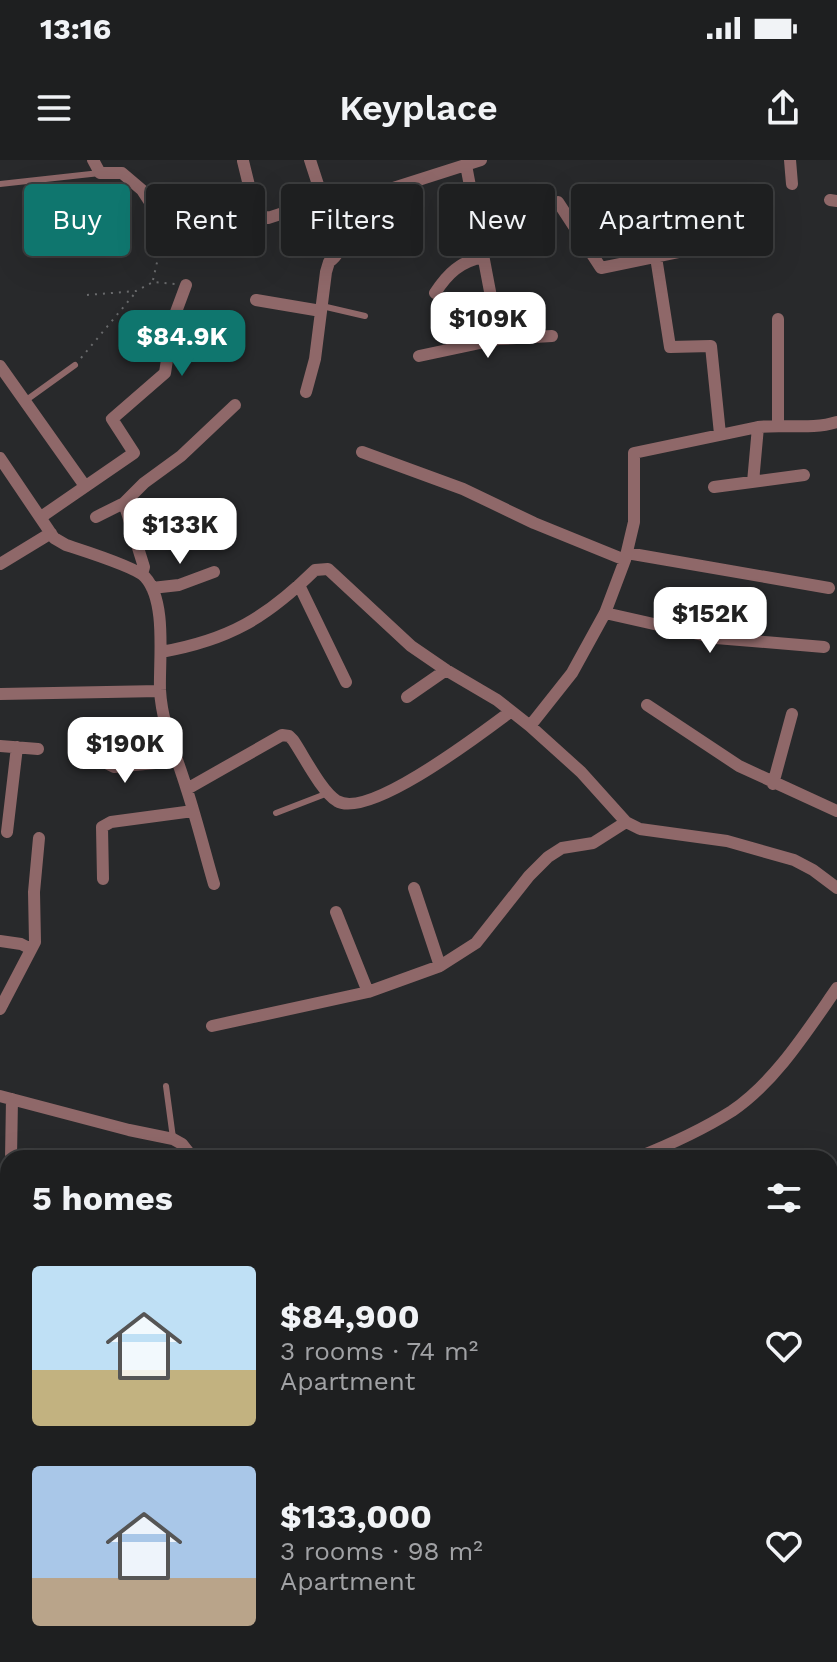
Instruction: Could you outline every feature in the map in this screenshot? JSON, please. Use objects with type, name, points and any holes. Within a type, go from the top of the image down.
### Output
[{"type":"street","points":[[93,160],[100,173],[122,173],[146,196]]},
{"type":"street","points":[[310,160],[323,184]]},
{"type":"street","points":[[406,184],[481,160]]},
{"type":"street","points":[[790,160],[792,184]]},
{"type":"street","points":[[243,161],[256,214],[268,218],[281,214]]},
{"type":"street","points":[[466,165],[470,184]]},
{"type":"street","points":[[555,203],[558,202],[601,268],[661,256]]},
{"type":"street","points":[[306,392],[315,359],[329,262],[339,256]]},
{"type":"street","points":[[435,293],[458,266],[483,257],[499,339]]},
{"type":"street","points":[[656,257],[670,347],[711,346],[720,434]]},
{"type":"street","points":[[41,517],[134,453],[112,419],[165,373],[173,320],[186,285]]},
{"type":"street","points":[[256,300],[321,309]]},
{"type":"street","points":[[778,319],[778,425]]},
{"type":"street","points":[[419,356],[499,339],[552,336]]},
{"type":"street","points":[[0,366],[85,486]]},
{"type":"street","points":[[96,517],[124,503],[144,483],[181,456],[235,405]]},
{"type":"street","points":[[530,726],[572,673],[605,613],[626,556],[634,522],[634,453],[758,427],[828,425],[837,422]]},
{"type":"street","points":[[753,482],[758,427]]},
{"type":"street","points":[[362,452],[463,489],[534,523],[626,556],[829,588]]},
{"type":"street","points":[[0,458],[51,533],[66,545],[142,574],[152,588],[158,613],[164,722],[214,884]]},
{"type":"street","points":[[714,487],[804,475]]},
{"type":"street","points":[[124,503],[144,567],[142,574]]},
{"type":"street","points":[[0,564],[51,533]]},
{"type":"street","points":[[161,652],[204,643],[245,627],[315,570],[328,569],[337,574],[398,635],[446,670],[497,700],[530,726],[581,772],[626,822],[640,829],[727,841],[794,860],[837,888]]},
{"type":"street","points":[[152,588],[179,585],[214,572]]},
{"type":"street","points":[[299,585],[346,682]]},
{"type":"street","points":[[605,613],[716,638],[824,647]]},
{"type":"street","points":[[407,697],[446,670]]},
{"type":"street","points":[[0,694],[160,691]]},
{"type":"street","points":[[647,705],[739,766],[837,811]]},
{"type":"street","points":[[187,789],[282,735],[293,740],[328,793],[347,805],[410,780],[449,757],[510,712]]},
{"type":"street","points":[[773,784],[792,714]]},
{"type":"street","points":[[0,746],[38,749]]},
{"type":"street","points":[[7,832],[17,747]]},
{"type":"street","points":[[97,750],[104,762],[114,767],[176,761]]},
{"type":"street","points":[[103,879],[102,827],[111,822],[193,811]]},
{"type":"street","points":[[212,1026],[368,992],[440,966],[476,943],[548,857],[562,848],[593,843],[626,822]]},
{"type":"street","points":[[0,1009],[35,942],[34,892],[39,838]]},
{"type":"street","points":[[414,888],[440,966]]},
{"type":"street","points":[[336,912],[368,992]]},
{"type":"street","points":[[0,941],[31,949]]},
{"type":"street","points":[[654,1150],[733,1110],[765,1083],[837,988]]},
{"type":"street","points":[[10,1150],[6,1097],[173,1139],[187,1150]]},
{"type":"lane","points":[[0,184],[100,173]]},
{"type":"lane","points":[[321,309],[365,316]]},
{"type":"lane","points":[[25,401],[75,365]]},
{"type":"lane","points":[[276,813],[328,793]]},
{"type":"lane","points":[[166,1086],[173,1139]]},
{"type":"path","points":[[153,282],[160,256]]},
{"type":"path","points":[[75,365],[136,291],[153,282],[186,285]]},
{"type":"path","points":[[87,295],[136,291]]}]
